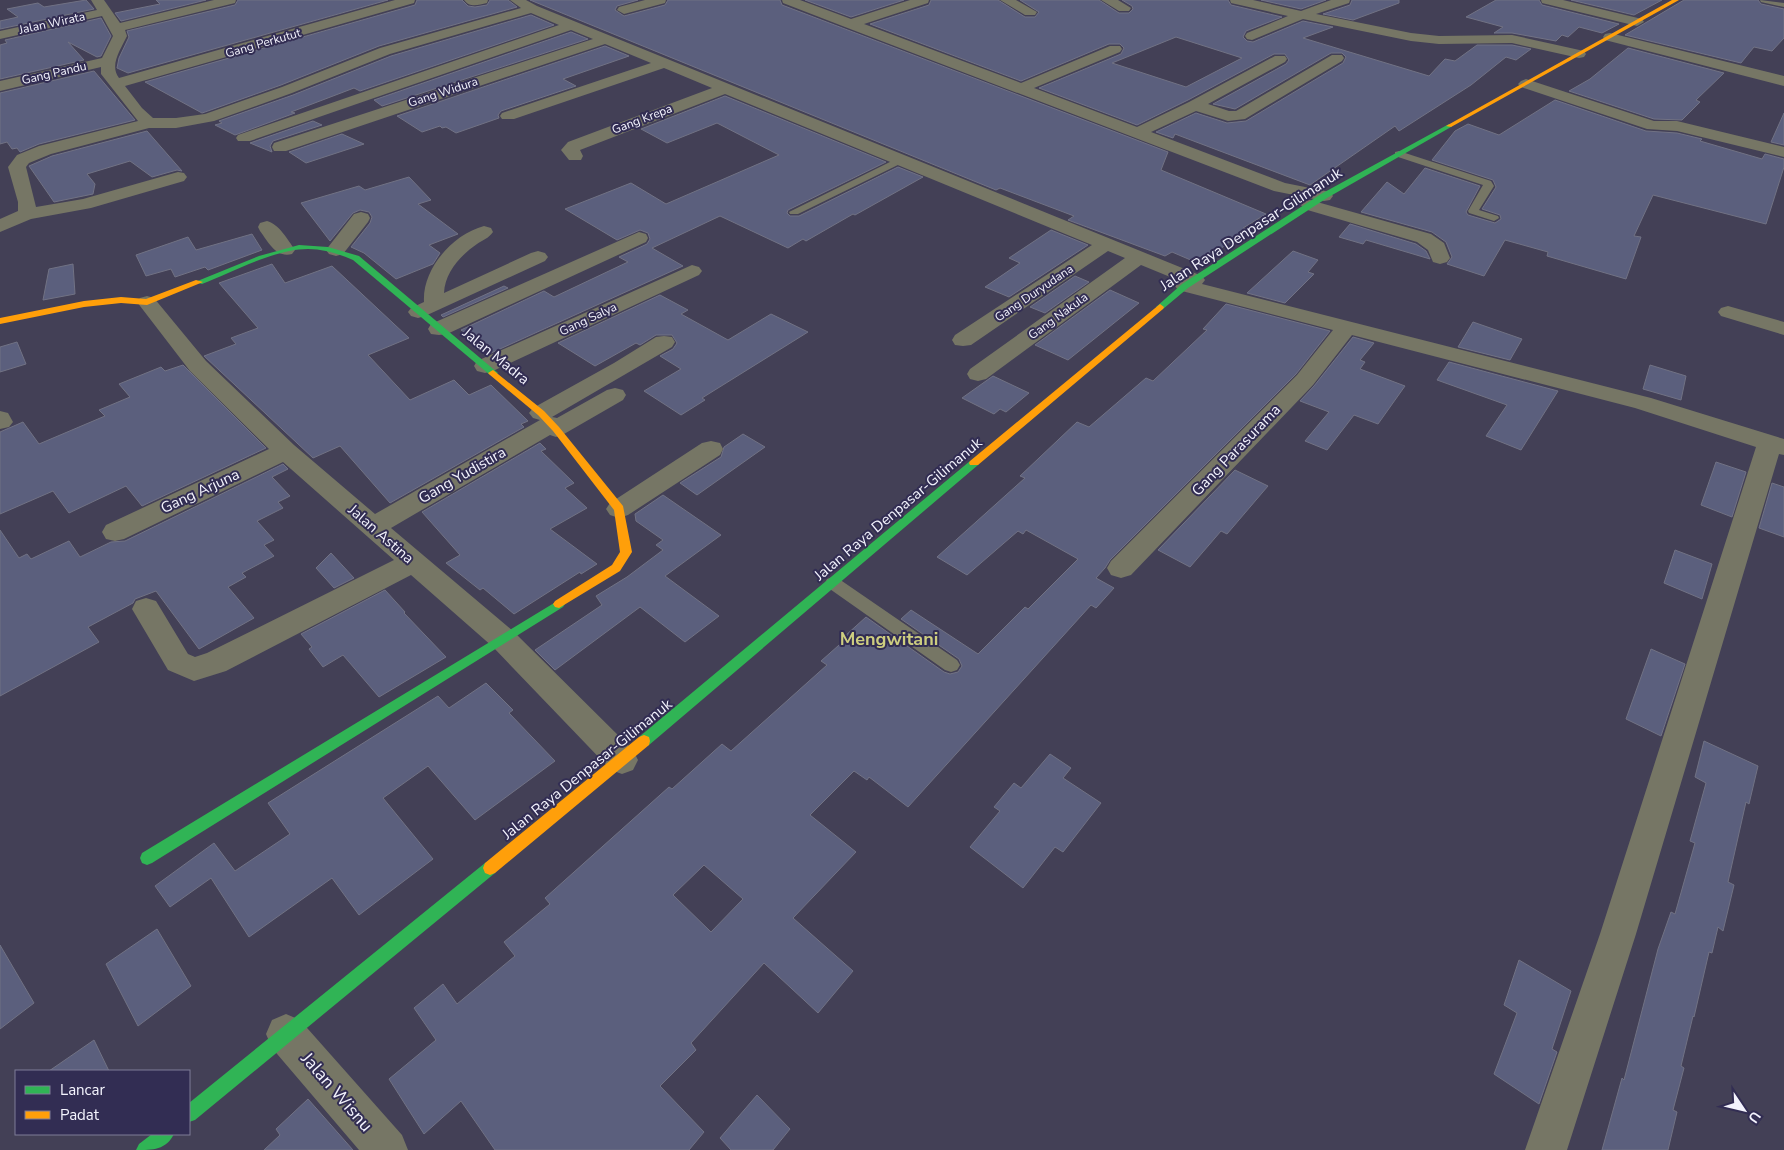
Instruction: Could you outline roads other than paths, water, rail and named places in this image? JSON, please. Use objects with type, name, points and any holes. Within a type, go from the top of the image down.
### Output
[{"type":"main road","name":"Jalan Raya Denpasar-Gilimanuk","points":[[190,1113],[622,760],[1190,283],[1312,204],[1676,0]]},
{"type":"main road","name":"Jalan Madra","points":[[147,302],[285,250],[317,247],[336,250],[356,258],[426,308],[439,329],[549,422],[619,510],[626,552],[616,568],[503,640],[387,708],[147,858]]},
{"type":"main road","points":[[0,321],[84,304],[121,300],[147,302]]},
{"type":"main road","points":[[145,1150],[164,1135]]},
{"type":"street","points":[[117,28],[230,0]]},
{"type":"street","name":"Gang Perkutut","points":[[116,84],[409,0]]},
{"type":"street","points":[[470,0],[482,0]]},
{"type":"street","points":[[516,0],[532,9],[1138,258],[1190,283],[1346,328],[1643,403],[1777,444],[1546,1150]]},
{"type":"street","points":[[624,10],[657,0]]},
{"type":"street","points":[[788,0],[1280,187],[1312,204]]},
{"type":"street","points":[[850,24],[923,0]]},
{"type":"street","points":[[1006,0],[1030,12]]},
{"type":"street","points":[[1107,0],[1124,8]]},
{"type":"street","points":[[1236,0],[1410,37],[1439,40],[1512,39],[1579,54]]},
{"type":"street","points":[[1252,36],[1301,15],[1344,0]]},
{"type":"street","points":[[1547,0],[1637,22]]},
{"type":"street","points":[[100,6],[117,28],[120,36],[108,61],[108,74],[136,111],[149,123]]},
{"type":"street","name":"Jalan Wirata","points":[[0,35],[100,6]]},
{"type":"street","points":[[27,214],[27,202],[17,166],[24,159],[45,150],[149,123],[176,123],[208,118],[287,90],[385,51],[532,9]]},
{"type":"street","points":[[244,138],[572,25]]},
{"type":"street","points":[[1610,37],[1784,81]]},
{"type":"street","name":"Gang Widura","points":[[280,147],[405,104],[606,39]]},
{"type":"street","points":[[1020,89],[1115,49]]},
{"type":"street","points":[[1195,105],[1228,116],[1239,116],[1337,58]]},
{"type":"street","points":[[1137,132],[1195,105],[1280,59]]},
{"type":"street","name":"Gang Pandu","points":[[0,86],[108,61]]},
{"type":"street","points":[[508,116],[665,63]]},
{"type":"street","points":[[1526,84],[1653,126],[1671,126],[1700,131],[1784,152]]},
{"type":"street","name":"Gang Krepa","points":[[575,156],[569,150],[574,146],[726,88]]},
{"type":"street","points":[[0,226],[27,214],[80,207],[178,177]]},
{"type":"street","points":[[1280,187],[1312,204],[1424,238],[1437,247],[1440,258]]},
{"type":"street","points":[[336,250],[361,218]]},
{"type":"street","points":[[267,227],[285,250]]},
{"type":"street","points":[[426,308],[444,267],[463,244],[471,237],[484,232]]},
{"type":"street","points":[[439,329],[639,238]]},
{"type":"street","name":"Gang Duryudana","points":[[963,340],[1105,245]]},
{"type":"street","points":[[426,308],[538,258]]},
{"type":"street","name":"Gang Nakula","points":[[978,374],[1138,258]]},
{"type":"street","name":"Gang Salya","points":[[485,366],[692,271]]},
{"type":"street","name":"Jalan Astina","points":[[147,302],[198,366],[285,451],[503,640],[622,760]]},
{"type":"street","points":[[1728,312],[1784,329]]},
{"type":"street","name":"Gang Parasurama","points":[[1121,568],[1306,380],[1346,328]]},
{"type":"street","points":[[549,422],[622,368],[664,342]]},
{"type":"street","points":[[549,422],[615,395]]},
{"type":"street","name":"Gang Yudistira","points":[[372,527],[549,422]]},
{"type":"street","points":[[619,510],[712,449]]},
{"type":"street","name":"Gang Arjuna","points":[[115,532],[285,451]]},
{"type":"street","points":[[146,608],[178,662],[194,669],[215,663],[413,562]]},
{"type":"street","name":"Jalan Wisnu","points":[[286,1034],[388,1150]]},
{"type":"lane","points":[[1764,0],[1784,5]]},
{"type":"lane","points":[[1399,154],[1487,183],[1489,186],[1473,211],[1494,218]]},
{"type":"lane","points":[[794,212],[900,160]]},
{"type":"lane","points":[[833,583],[951,665]]},
{"type":"district","name":"Mengwitani","points":[[889,639]]}]
